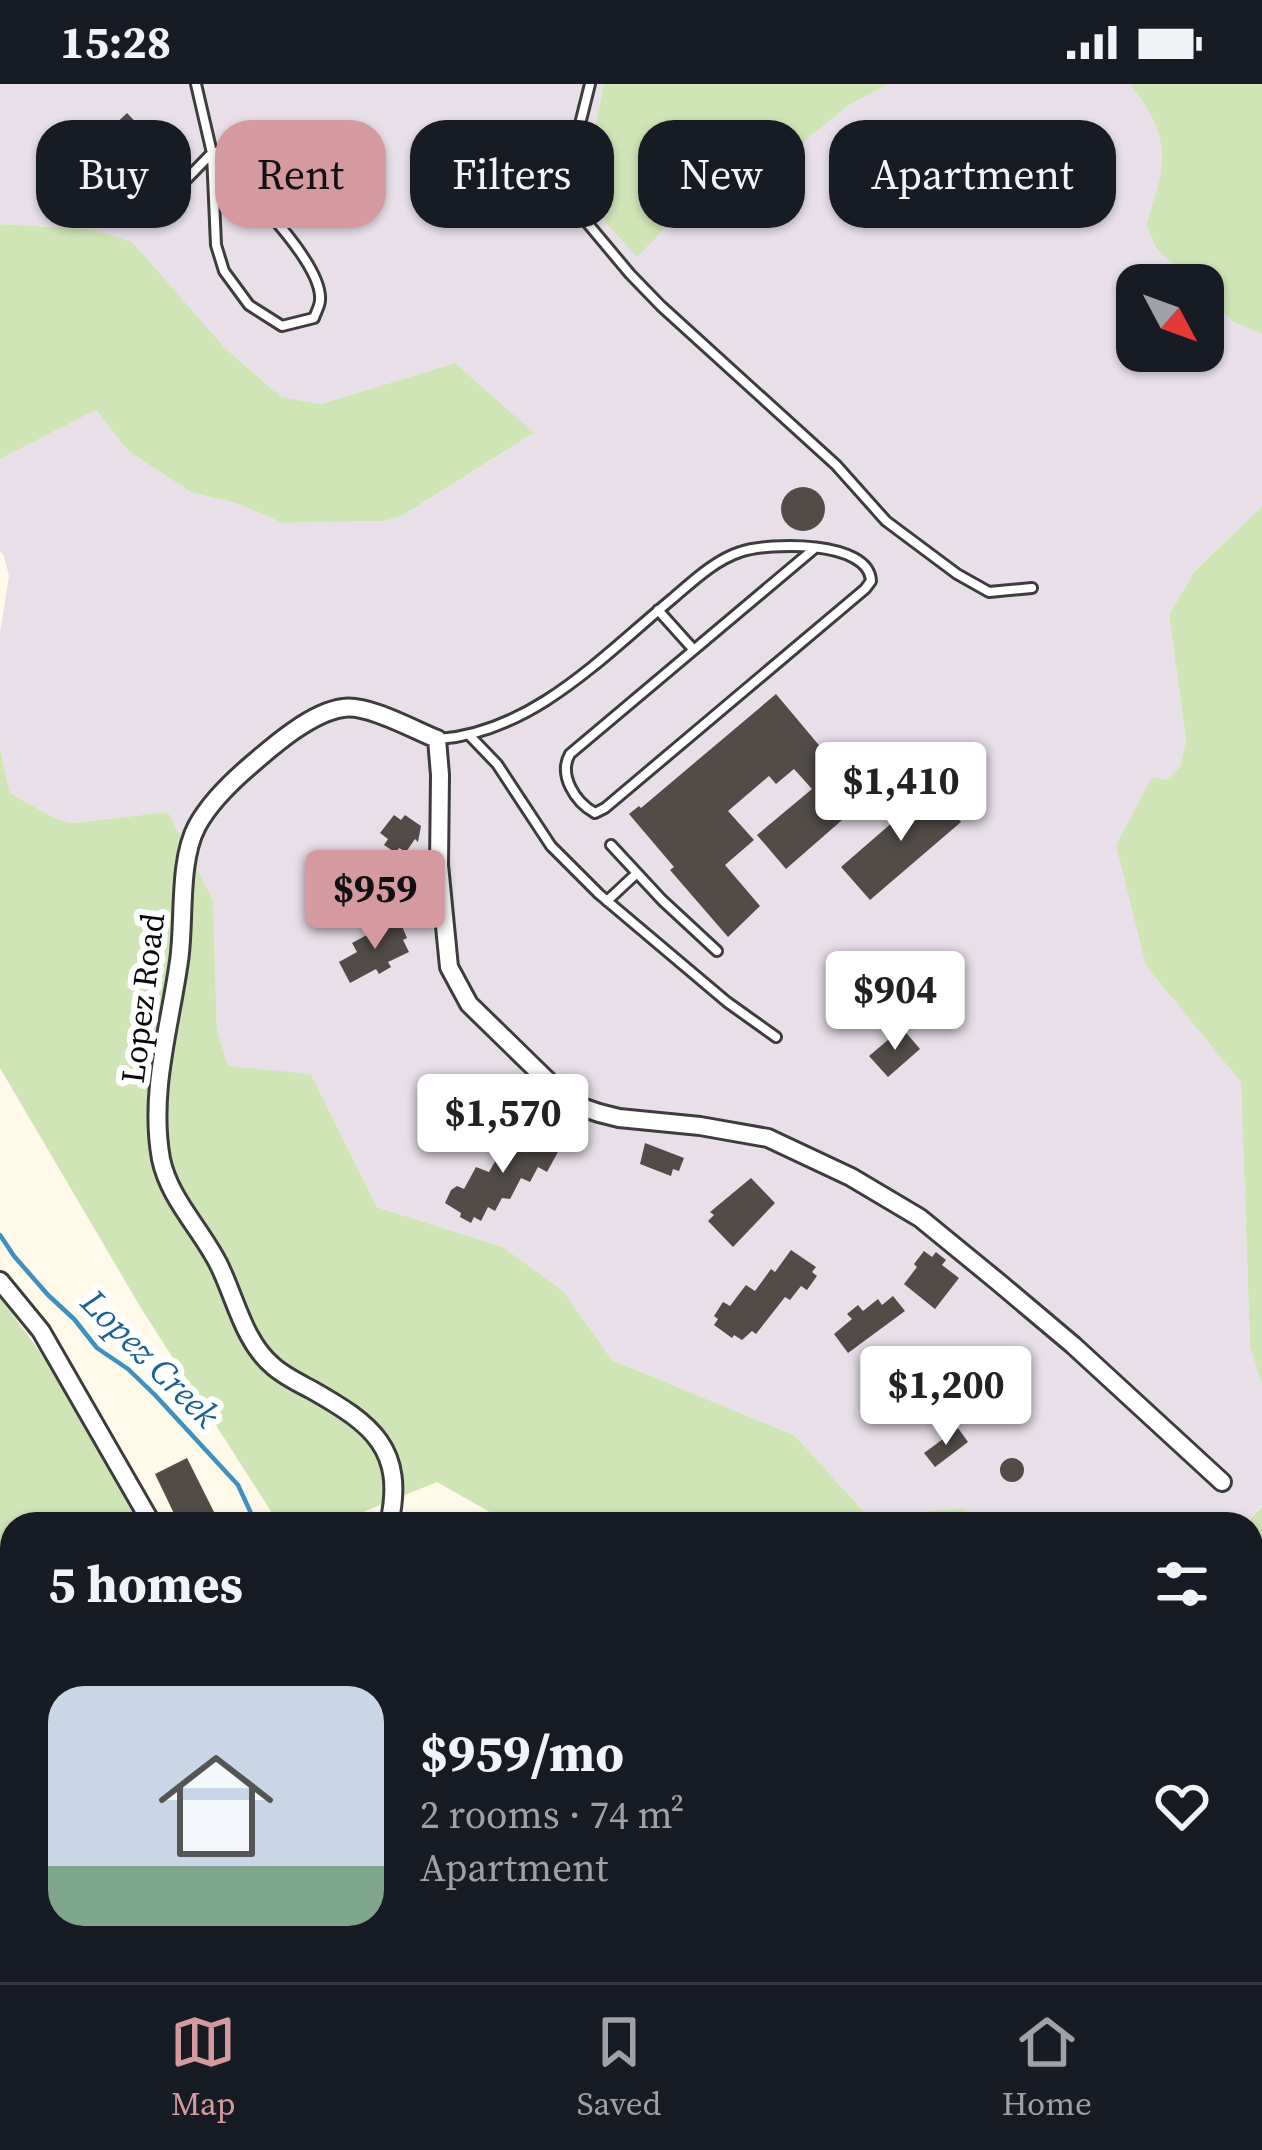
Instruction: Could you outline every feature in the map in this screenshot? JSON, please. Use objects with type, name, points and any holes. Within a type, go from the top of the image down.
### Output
[{"type":"street","name":"Lopez Road","points":[[392,1512],[392,1469],[385,1447],[352,1412],[272,1366],[260,1352],[218,1262],[175,1194],[161,1161],[160,1066],[178,965],[187,861],[196,828],[227,786],[284,737],[345,707],[437,739]]},
{"type":"street","points":[[437,739],[439,865],[449,967],[469,1004],[551,1084],[576,1105],[599,1113],[768,1138],[851,1177],[920,1218],[997,1281],[1222,1482]]},
{"type":"street","points":[[0,1281],[41,1331],[145,1512]]},
{"type":"lane","points":[[196,84],[212,153],[216,245],[224,272],[249,305],[282,326],[314,318],[321,298],[313,272],[279,224],[212,153]]},
{"type":"lane","points":[[590,84],[569,183],[584,219],[630,274],[824,453],[886,521],[989,592],[1032,588]]},
{"type":"lane","points":[[191,175],[215,152]]},
{"type":"lane","points":[[437,739],[471,736],[510,721],[568,685],[703,573],[740,552],[815,548],[839,551],[867,565],[871,581],[865,589],[596,813],[586,808],[565,774],[570,754],[815,548]]},
{"type":"lane","points":[[658,610],[693,650]]},
{"type":"lane","points":[[471,736],[497,764],[551,846],[607,902],[776,1037]]},
{"type":"lane","points":[[611,844],[716,951]]},
{"type":"lane","points":[[607,902],[637,873]]},
{"type":"shaded area","points":[[0,84],[604,84],[596,120],[410,120],[410,228],[614,228],[614,149],[638,172],[638,228],[805,228],[805,141],[829,121],[829,228],[1116,228],[1116,120],[830,120],[888,84],[1130,84],[1160,133],[1164,172],[1146,225],[1156,248],[1173,264],[1116,264],[1116,372],[1224,372],[1224,313],[1262,334],[1262,506],[1194,572],[1169,615],[1186,741],[1180,767],[1166,780],[1146,966],[1241,1081],[1250,1347],[1262,1385],[1262,1505],[1256,1512],[966,1512],[962,1508],[864,1512],[794,1435],[612,1360],[563,1291],[503,1247],[377,1207],[311,1074],[228,1067],[217,1030],[213,900],[168,812],[71,823],[10,793],[0,749],[0,633],[9,576],[0,551],[0,459],[96,410],[128,451],[192,493],[236,503],[282,523],[383,521],[400,517],[533,434],[455,363],[321,404],[281,397],[90,229],[72,228],[191,228],[191,120],[36,120],[36,226],[0,224]]},
{"type":"green space","points":[[604,84],[888,84],[848,106],[805,141],[805,120],[638,120],[638,228],[665,228],[637,257],[610,228],[614,120],[596,120]]},
{"type":"green space","points":[[1130,84],[1262,84],[1262,334],[1224,313],[1224,264],[1173,264],[1156,248],[1146,225],[1162,152],[1144,104]]},
{"type":"green space","points":[[0,224],[90,229],[132,242],[223,346],[281,397],[321,404],[455,363],[534,433],[400,517],[383,521],[282,523],[236,503],[192,493],[128,451],[96,410],[0,459]]},
{"type":"green space","points":[[1262,506],[1262,1385],[1250,1347],[1241,1082],[1146,966],[1116,845],[1152,777],[1166,780],[1180,767],[1186,741],[1169,615],[1194,572]]},
{"type":"green space","points":[[0,749],[10,793],[56,819],[72,823],[168,812],[213,900],[217,1030],[228,1066],[311,1074],[377,1207],[503,1247],[563,1291],[612,1360],[794,1435],[864,1512],[490,1512],[437,1482],[363,1512],[271,1512],[141,1308],[0,1068]]},
{"type":"green space","points":[[0,1297],[45,1359],[134,1512],[0,1512]]},
{"type":"green space","points":[[962,1508],[966,1512],[921,1512]]},
{"type":"building","points":[[803,487],[818,494],[825,509],[818,524],[803,531],[788,524],[781,509],[788,494]]},
{"type":"building","points":[[776,694],[865,800],[786,869],[757,835],[812,789],[794,769],[776,784],[769,776],[728,811],[754,840],[725,865],[760,906],[728,937],[629,814]]},
{"type":"building","points":[[932,788],[961,822],[870,900],[841,867]]},
{"type":"building","points":[[394,815],[401,820],[405,815],[421,826],[418,842],[415,839],[406,852],[399,848],[396,853],[384,845],[388,839],[380,833]]},
{"type":"building","points":[[393,921],[396,927],[401,924],[409,952],[388,962],[391,967],[379,974],[376,969],[350,983],[339,962],[357,952],[352,943]]},
{"type":"building","points":[[902,1028],[920,1049],[888,1077],[869,1056]]},
{"type":"building","points":[[528,1126],[550,1138],[547,1144],[559,1150],[547,1172],[538,1167],[530,1182],[521,1178],[510,1199],[502,1198],[495,1211],[488,1207],[481,1221],[474,1217],[471,1223],[460,1217],[461,1213],[445,1203],[451,1190],[464,1189],[476,1167],[489,1172],[501,1151],[510,1156]]},
{"type":"building","points":[[645,1143],[684,1158],[679,1171],[673,1169],[671,1176],[640,1164]]},
{"type":"building","points":[[751,1178],[775,1203],[733,1247],[708,1221],[714,1215],[710,1212]]},
{"type":"building","points":[[791,1250],[816,1267],[812,1272],[817,1276],[807,1290],[801,1286],[790,1300],[785,1297],[756,1334],[752,1331],[742,1340],[714,1325],[723,1302],[730,1306],[746,1285],[755,1291]]},
{"type":"building","points":[[924,1251],[932,1257],[936,1252],[946,1260],[942,1265],[959,1278],[935,1309],[904,1284]]},
{"type":"building","points":[[893,1296],[905,1311],[848,1353],[834,1334],[852,1319],[847,1314],[858,1305],[863,1311],[878,1299],[882,1305]]},
{"type":"building","points":[[958,1428],[968,1442],[935,1467],[924,1453]]},
{"type":"building","points":[[187,1458],[214,1512],[173,1512],[155,1474]]},
{"type":"building","points":[[1012,1458],[1021,1461],[1021,1479],[1012,1482],[1003,1479],[1000,1470],[1003,1461]]},
{"type":"waterway","name":"Lopez Creek","points":[[0,1235],[97,1348],[155,1395],[238,1485],[250,1512]]}]
